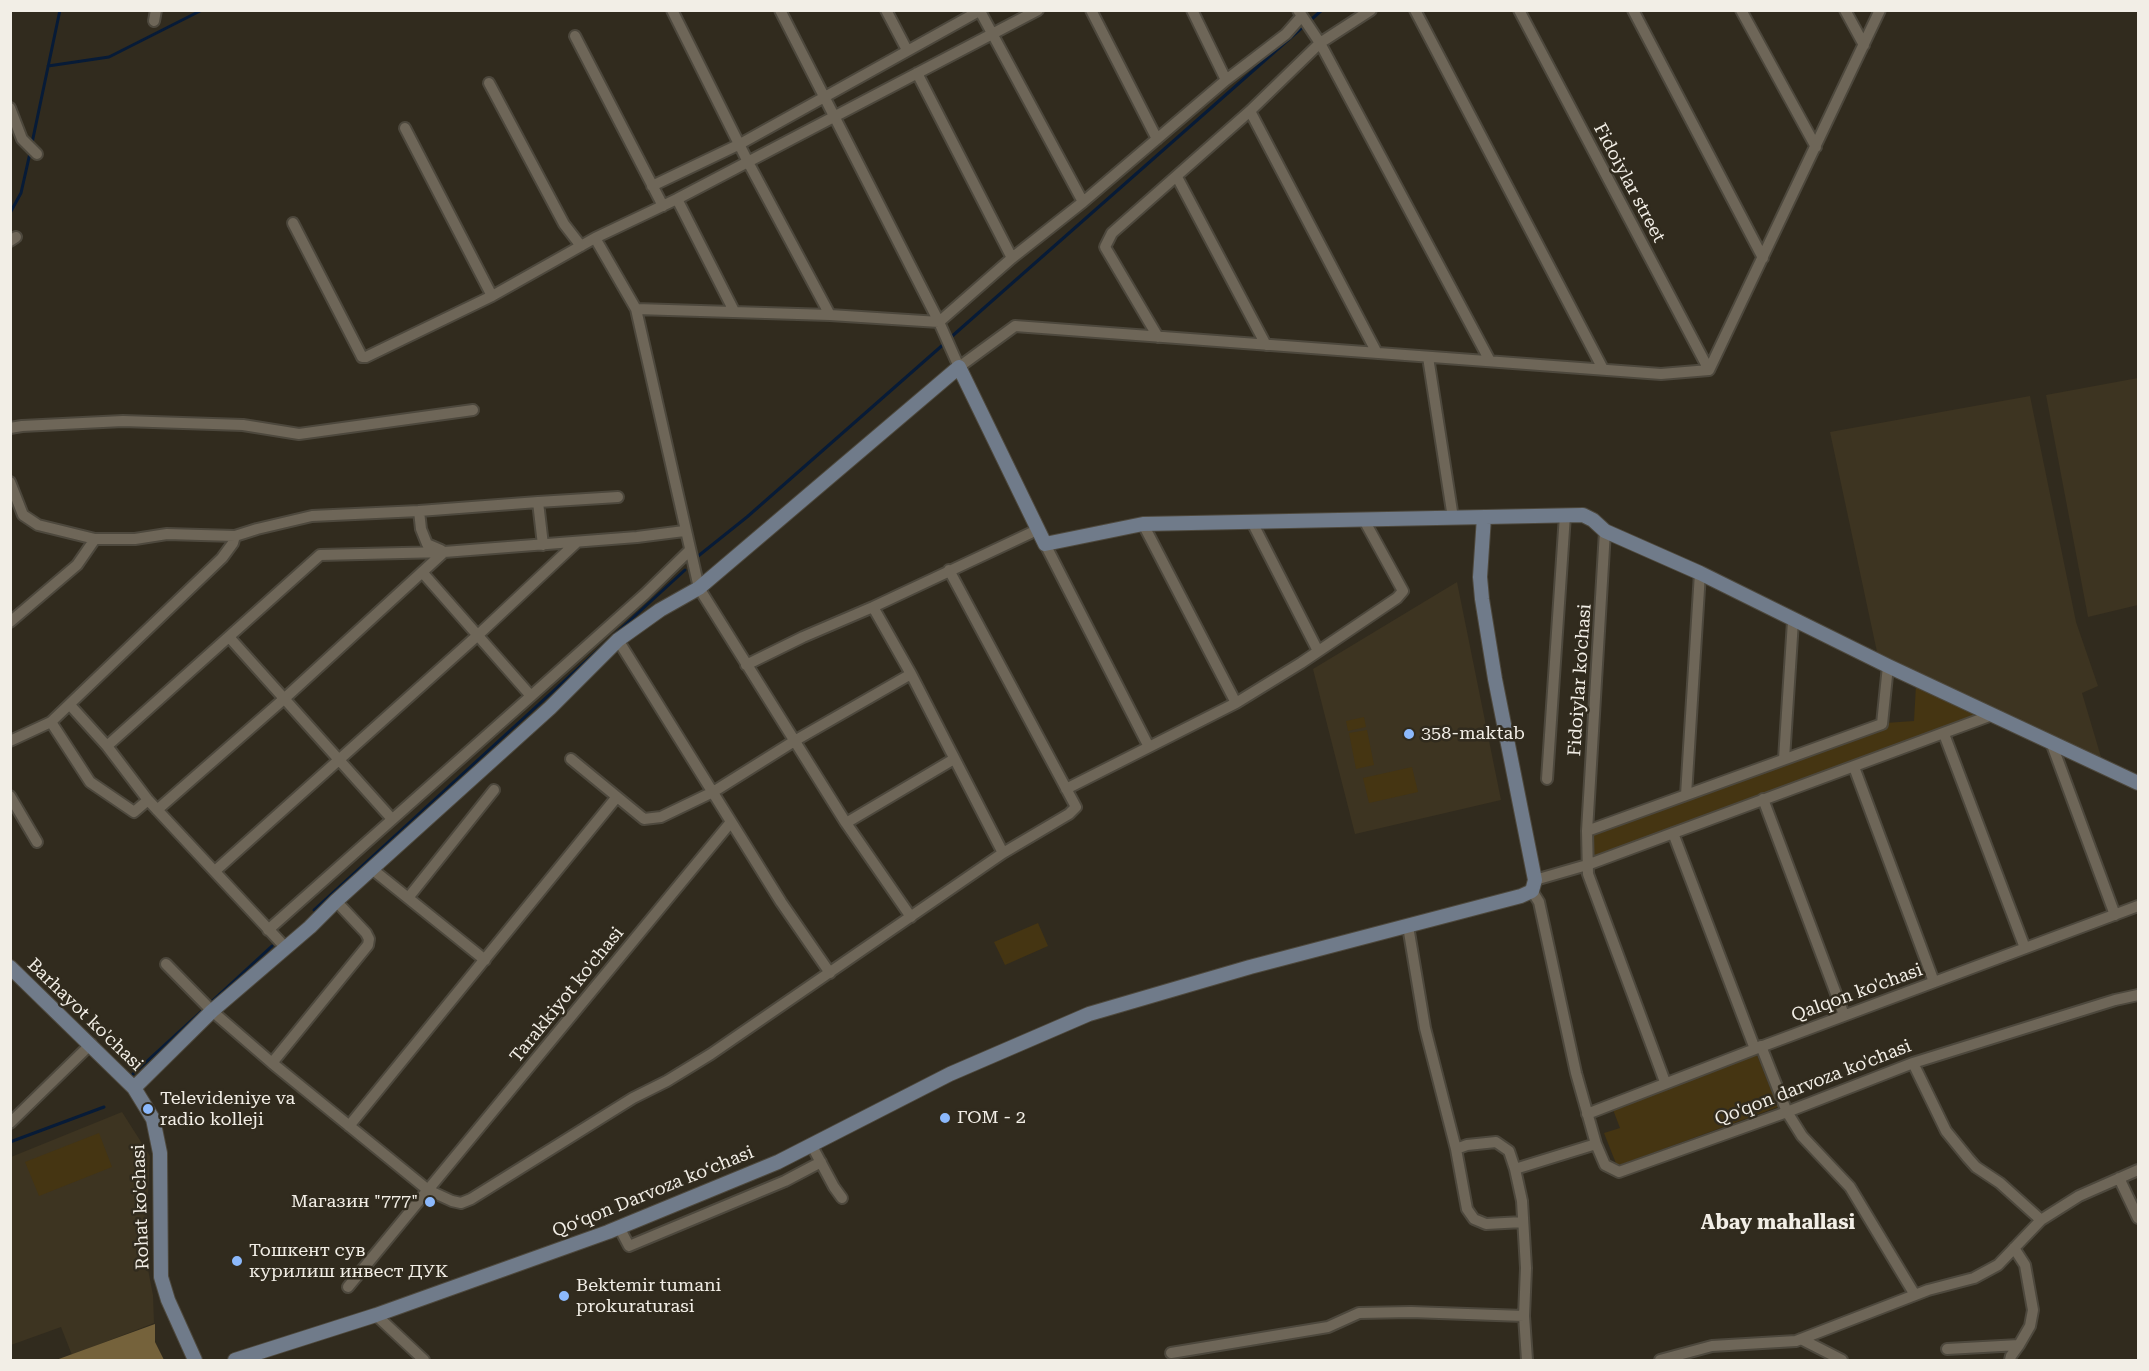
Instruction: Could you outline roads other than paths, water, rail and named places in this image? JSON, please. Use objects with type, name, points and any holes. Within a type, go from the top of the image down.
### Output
[{"type":"street","points":[[672,10],[748,162],[830,315]]},
{"type":"street","points":[[780,10],[939,322],[1036,530],[1149,747]]},
{"type":"street","points":[[886,10],[907,50]]},
{"type":"street","points":[[293,224],[362,357],[375,353],[492,296],[595,238],[677,200],[1038,10]]},
{"type":"street","points":[[1091,10],[1157,139]]},
{"type":"street","points":[[1192,10],[1226,80]]},
{"type":"street","points":[[1414,10],[1603,369]]},
{"type":"street","name":"Fidoiylar street","points":[[1519,10],[1709,370]]},
{"type":"street","points":[[1633,10],[1763,258]]},
{"type":"street","points":[[1741,10],[1816,147]]},
{"type":"street","points":[[1845,10],[1864,45]]},
{"type":"street","points":[[134,1088],[207,1006],[310,927],[550,708],[618,640],[660,610],[699,588],[959,367],[1015,326],[1661,374],[1709,370],[1880,10]]},
{"type":"street","points":[[652,186],[740,144],[980,11],[1083,202]]},
{"type":"street","points":[[1158,337],[1105,247],[1112,233],[1250,111],[1320,43],[1366,12]]},
{"type":"street","points":[[636,309],[830,315],[939,322],[1012,258],[1286,33],[1300,14],[1320,43],[1490,361]]},
{"type":"street","points":[[575,36],[663,206]]},
{"type":"street","points":[[917,73],[1012,258]]},
{"type":"street","points":[[489,83],[564,224],[581,246]]},
{"type":"street","points":[[10,108],[22,139],[37,154]]},
{"type":"street","points":[[1250,111],[1377,353]]},
{"type":"street","points":[[405,128],[492,296]]},
{"type":"street","points":[[1177,177],[1266,345]]},
{"type":"street","points":[[677,200],[734,311]]},
{"type":"street","points":[[595,238],[636,309],[684,531],[699,588],[846,823],[911,917]]},
{"type":"street","points":[[1428,357],[1453,518]]},
{"type":"street","points":[[10,428],[123,421],[243,425],[298,434],[473,410]]},
{"type":"street","points":[[10,482],[23,515],[38,525],[95,539],[135,539],[167,534],[235,536],[312,516],[419,511],[618,496]]},
{"type":"street","points":[[538,502],[543,545]]},
{"type":"street","points":[[419,511],[421,529],[427,544],[444,552]]},
{"type":"street","points":[[1045,544],[1143,524],[1578,514],[1588,517],[1605,531],[1700,573],[1792,621],[2139,783]]},
{"type":"street","name":"Fidoiylar ko'chasi","points":[[1547,779],[1565,515]]},
{"type":"street","points":[[1484,517],[1480,577],[1482,599],[1534,885],[1992,715]]},
{"type":"street","points":[[1066,789],[1236,703],[1397,598],[1403,591],[1364,519]]},
{"type":"street","points":[[1252,522],[1318,651]]},
{"type":"street","points":[[1143,524],[1236,703]]},
{"type":"street","points":[[746,665],[1036,530]]},
{"type":"street","points":[[107,746],[321,555],[444,552],[684,531]]},
{"type":"street","name":"Fidoiylar ko'chasi","points":[[1605,531],[1587,831],[1587,865],[1588,874],[1665,1082]]},
{"type":"street","points":[[10,741],[51,722],[70,705],[222,558],[233,543],[235,536]]},
{"type":"street","points":[[10,622],[77,565],[95,539]]},
{"type":"street","points":[[215,871],[478,635],[577,542]]},
{"type":"street","points":[[268,930],[645,594],[690,550]]},
{"type":"street","points":[[157,810],[285,698],[444,552]]},
{"type":"street","points":[[166,964],[207,1006],[272,1063],[428,1190],[461,1203],[471,1199],[633,1098],[667,1081],[711,1054],[1003,853],[1070,814],[1076,807],[949,570]]},
{"type":"street","points":[[422,572],[531,696]]},
{"type":"street","points":[[1686,795],[1700,573]]},
{"type":"street","points":[[873,607],[911,674],[1003,853]]},
{"type":"street","points":[[1784,759],[1792,621]]},
{"type":"street","points":[[229,637],[392,819]]},
{"type":"street","points":[[618,640],[781,902],[830,973]]},
{"type":"street","points":[[1587,831],[1882,724],[1888,666]]},
{"type":"street","points":[[571,759],[644,819],[661,817],[713,792],[796,740],[911,674]]},
{"type":"street","points":[[70,705],[107,746],[148,800],[285,946]]},
{"type":"street","points":[[51,722],[90,782],[134,812],[148,800]]},
{"type":"street","points":[[1944,734],[2025,948]]},
{"type":"street","points":[[2051,742],[2115,915]]},
{"type":"street","points":[[846,823],[954,759]]},
{"type":"street","points":[[1854,767],[1934,982]]},
{"type":"street","points":[[408,898],[494,790]]},
{"type":"street","points":[[10,796],[36,842]]},
{"type":"street","points":[[349,1126],[616,798]]},
{"type":"street","points":[[1763,800],[1844,1015]]},
{"type":"street","name":"Tarakkiyot ko'chasi","points":[[348,1287],[731,822]]},
{"type":"street","points":[[1673,833],[1758,1047],[1787,1112],[1802,1136],[1850,1187],[1915,1295]]},
{"type":"street","points":[[372,869],[485,960]]},
{"type":"street","name":"Qoʻqon Darvoza koʻchasi","points":[[235,1360],[286,1346],[376,1315],[619,1227],[812,1146],[940,1079],[1103,1009],[1521,896],[1534,885]]},
{"type":"street","name":"Qo'qon darvoza ko'chasi","points":[[1534,885],[1587,1114],[1605,1165],[1619,1172],[1787,1112],[1913,1063],[2115,1000],[2139,995]]},
{"type":"street","points":[[272,1063],[368,945],[369,939],[366,933],[336,901]]},
{"type":"street","name":"Qalqon ko'chasi","points":[[1587,1114],[1665,1082],[2139,906]]},
{"type":"street","points":[[1408,926],[1425,1028],[1456,1149],[1467,1209],[1474,1219],[1486,1224],[1523,1222]]},
{"type":"street","name":"Barhayot ko'chasi","points":[[12,971],[91,1044],[134,1088]]},
{"type":"street","points":[[10,1123],[91,1044]]},
{"type":"street","points":[[1913,1063],[1946,1131],[1968,1158],[2041,1220]]},
{"type":"street","name":"Rohat ko'chasi","points":[[134,1088],[153,1119],[159,1142],[160,1266],[164,1288],[195,1360]]},
{"type":"street","points":[[1456,1149],[1467,1145],[1496,1142],[1509,1151],[1522,1201],[1526,1268],[1524,1316],[1527,1360]]},
{"type":"street","points":[[1515,1169],[1596,1144]]},
{"type":"street","points":[[812,1146],[842,1198]]},
{"type":"street","points":[[619,1227],[629,1246],[785,1181],[821,1162]]},
{"type":"street","points":[[1660,1360],[1712,1346],[1796,1341],[1915,1295],[1974,1278],[1998,1265],[2041,1220],[2079,1196],[2139,1170]]},
{"type":"street","points":[[2119,1178],[2139,1218]]},
{"type":"street","points":[[2010,1360],[2030,1326],[2033,1302],[2025,1264],[2014,1248]]},
{"type":"street","points":[[1171,1353],[1328,1327],[1359,1312],[1524,1316]]},
{"type":"street","points":[[376,1315],[424,1360]]},
{"type":"street","points":[[1801,1339],[1842,1360]]},
{"type":"street","points":[[1947,1349],[2019,1345]]},
{"type":"waterway","points":[[32,143],[60,10]]},
{"type":"waterway","points":[[48,66],[109,57],[202,10]]},
{"type":"waterway","points":[[950,338],[1322,10]]},
{"type":"waterway","points":[[10,213],[21,193],[30,153]]},
{"type":"waterway","points":[[697,557],[747,517],[945,343]]},
{"type":"waterway","points":[[614,635],[685,570]]},
{"type":"waterway","points":[[314,910],[609,640]]},
{"type":"waterway","points":[[209,1004],[272,946]]},
{"type":"waterway","points":[[133,1074],[205,1008]]},
{"type":"waterway","points":[[10,1142],[104,1107]]},
{"type":"place","name":"358-maktab","points":[[1409,734]]},
{"type":"place","name":"Televideniye va radio kolleji","points":[[148,1109]]},
{"type":"place","name":"ГОМ - 2","points":[[945,1118]]},
{"type":"place","name":"Магазин \"777\"","points":[[430,1202]]},
{"type":"place","name":"Тошкент сув курилиш инвест ДУК","points":[[237,1261]]},
{"type":"place","name":"Bektemir tumani prokuraturasi","points":[[564,1296]]},
{"type":"district","name":"Abay mahallasi","points":[[1778,1223]]}]
